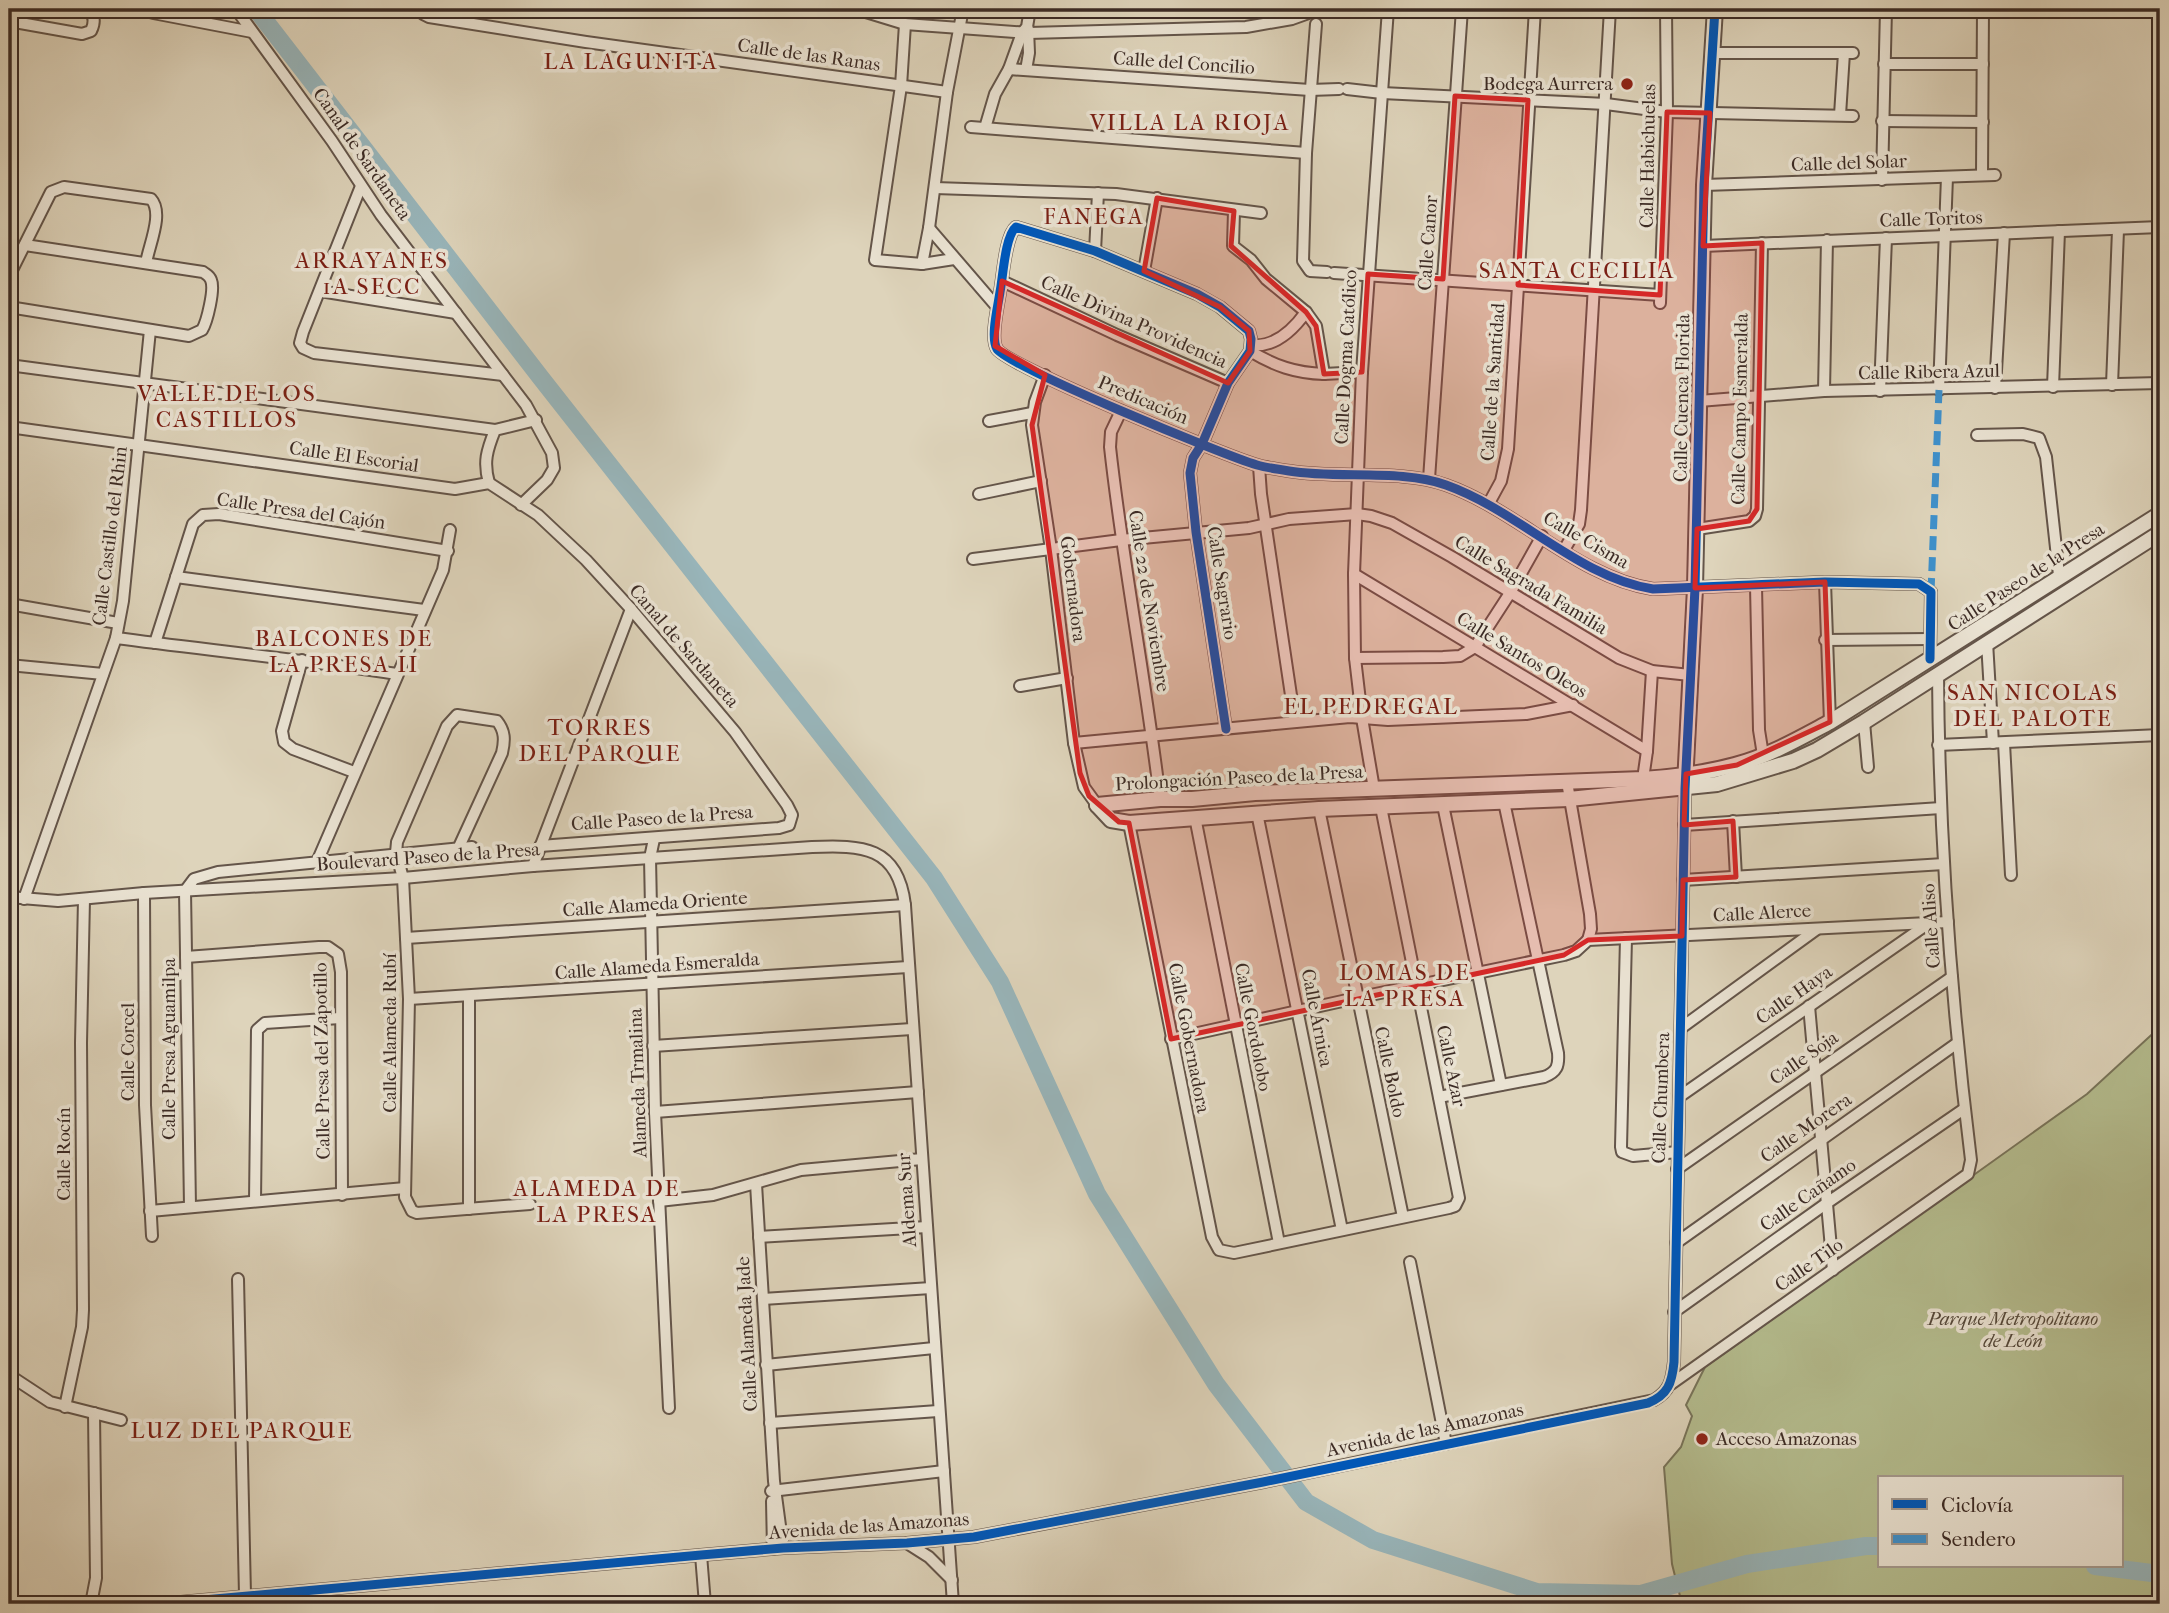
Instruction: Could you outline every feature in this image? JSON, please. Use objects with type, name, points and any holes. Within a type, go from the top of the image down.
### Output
[{"type":"street","points":[[9,21],[86,34],[94,26],[93,15],[89,9]]},
{"type":"street","name":"Canal de Sardaneta","points":[[236,9],[332,141],[381,215],[536,420],[554,458],[552,475],[521,505],[538,515],[586,560],[702,691],[761,766],[791,810],[792,820],[785,827]]},
{"type":"street","name":"Calle de las Ranas","points":[[420,9],[429,17],[586,42],[947,92]]},
{"type":"street","points":[[856,9],[905,24],[1026,31],[1246,27],[1290,14],[1320,9]]},
{"type":"street","points":[[922,264],[947,92],[963,9]]},
{"type":"street","points":[[1026,70],[1026,31],[1030,9]]},
{"type":"street","name":"Calle Dogma Católico","points":[[1374,789],[1355,659],[1354,574],[1362,372],[1388,9]]},
{"type":"street","name":"Calle Canor","points":[[1429,480],[1462,9]]},
{"type":"street","name":"Calle de la Santidad","points":[[1489,503],[1505,467],[1535,9]]},
{"type":"street","points":[[1564,550],[1579,524],[1581,509],[1610,9]]},
{"type":"street","name":"Calle Habichuelas","points":[[1595,290],[1660,299],[1667,112],[1666,9]]},
{"type":"street","name":"Calle Cuenca Florida","points":[[1685,782],[1697,529],[1704,185],[1715,9]]},
{"type":"street","points":[[1882,180],[1886,9]]},
{"type":"street","points":[[1982,175],[1983,9]]},
{"type":"street","points":[[153,13],[252,32]]},
{"type":"street","points":[[905,24],[901,86],[875,260],[922,264],[954,258]]},
{"type":"street","points":[[1316,24],[1306,153],[1303,261],[1310,271],[1595,290]]},
{"type":"street","points":[[985,128],[995,94],[1026,31]]},
{"type":"street","points":[[1713,53],[1848,53],[1840,116]]},
{"type":"street","points":[[1884,64],[1983,64]]},
{"type":"street","name":"Calle del Concilio","points":[[1009,69],[1310,90],[1343,89],[1606,104],[1667,112],[1853,116]]},
{"type":"street","points":[[1882,121],[1983,122]]},
{"type":"street","points":[[971,127],[1306,153]]},
{"type":"street","name":"Calle del Solar","points":[[1704,185],[1995,175]]},
{"type":"street","points":[[1939,390],[1947,177]]},
{"type":"street","points":[[361,186],[303,332],[300,343],[306,351],[503,375]]},
{"type":"street","points":[[9,276],[51,192],[58,188],[77,187],[147,196],[155,202],[157,213],[146,263]]},
{"type":"street","points":[[935,188],[1098,193],[1157,198],[1261,213]]},
{"type":"street","points":[[1095,251],[1098,193]]},
{"type":"street","points":[[1144,271],[1157,198]]},
{"type":"street","points":[[1234,211],[1231,242],[1235,249],[1251,260],[1266,279],[1306,312],[1316,326],[1324,374]]},
{"type":"street","points":[[997,307],[1012,230],[1024,227],[1095,251],[1220,306],[1249,331],[1251,348],[1228,383]]},
{"type":"street","name":"Calle Toritos","points":[[1703,246],[2160,227]]},
{"type":"street","points":[[929,228],[997,307]]},
{"type":"street","points":[[2112,385],[2118,230]]},
{"type":"street","points":[[2053,387],[2059,231]]},
{"type":"street","points":[[1995,388],[2004,233]]},
{"type":"street","points":[[1880,391],[1886,238]]},
{"type":"street","points":[[1824,391],[1827,240]]},
{"type":"street","name":"Calle Campo Esmeralda","points":[[1697,529],[1740,524],[1755,516],[1758,509],[1762,243]]},
{"type":"street","points":[[9,307],[190,336],[198,334],[206,321],[212,286],[210,278],[203,272],[25,245]]},
{"type":"street","name":"Calle Divina Providencia","points":[[1003,281],[1117,335],[1228,383],[1202,444]]},
{"type":"street","points":[[320,291],[456,313]]},
{"type":"street","name":"Predicación","points":[[997,307],[995,346],[1003,355],[1045,376],[1121,411],[1259,466],[1293,472],[1357,476]]},
{"type":"street","points":[[1251,348],[1272,343],[1292,330],[1306,312]]},
{"type":"street","name":"Calle Castillo del Rhin","points":[[23,899],[116,638],[150,330]]},
{"type":"street","points":[[1251,348],[1268,362],[1299,373],[1362,372]]},
{"type":"street","points":[[9,365],[495,430],[536,420]]},
{"type":"street","name":"Gobernadora","points":[[1045,376],[1032,413],[1032,425],[1051,549],[1074,743],[1084,787],[1097,805]]},
{"type":"street","name":"Calle Ribera Azul","points":[[1699,401],[1824,391],[2160,383]]},
{"type":"street","name":"Calle 22 de Noviembre","points":[[1121,411],[1111,432],[1110,447],[1121,540],[1153,737],[1160,799]]},
{"type":"street","points":[[989,421],[1032,413]]},
{"type":"street","name":"Calle El Escorial","points":[[9,427],[455,489],[489,483]]},
{"type":"street","points":[[495,430],[486,452],[485,467],[489,483],[521,505]]},
{"type":"street","points":[[1977,435],[2023,433],[2039,439],[2046,457],[2059,575]]},
{"type":"street","name":"Calle Sagrario","points":[[1202,444],[1193,458],[1189,473],[1226,729]]},
{"type":"street","points":[[1259,466],[1265,524],[1295,722]]},
{"type":"street","name":"Calle Cisma","points":[[1357,476],[1429,480],[1489,503],[1608,576],[1632,586],[1653,589],[1825,582],[1913,583],[1926,587],[1931,592],[1930,639]]},
{"type":"street","points":[[979,494],[1041,481]]},
{"type":"street","name":"Calle Presa del Cajón","points":[[155,643],[193,524],[203,515],[211,513],[448,551]]},
{"type":"street","name":"Calle Sagrada Familia","points":[[973,559],[1357,514],[1392,523],[1619,658],[1652,671],[1690,675]]},
{"type":"street","points":[[2128,553],[2127,544],[2130,539],[2160,516]]},
{"type":"street","name":"Calle Paseo de la Presa","points":[[1685,782],[1763,755],[1830,722],[2059,575],[2160,516]]},
{"type":"street","points":[[317,862],[443,570],[450,530]]},
{"type":"street","name":"Calle Paseo de la Presa","points":[[1685,782],[1729,781],[1793,761],[1817,750],[2160,533]]},
{"type":"street","points":[[1355,659],[1460,656],[1475,648],[1542,536]]},
{"type":"street","points":[[2069,590],[2075,581],[2108,560],[2109,553],[2105,548]]},
{"type":"street","name":"Calle Santos Oleos","points":[[1354,574],[1647,751]]},
{"type":"street","points":[[176,577],[425,610]]},
{"type":"street","points":[[1825,582],[1830,722]]},
{"type":"street","points":[[1756,586],[1759,730],[1763,755]]},
{"type":"street","points":[[9,604],[118,623]]},
{"type":"street","points":[[533,866],[631,609]]},
{"type":"street","points":[[116,638],[397,674]]},
{"type":"street","points":[[1825,640],[1930,639],[1930,659]]},
{"type":"street","points":[[1987,642],[2011,875]]},
{"type":"street","points":[[302,660],[282,731],[284,742],[293,749],[354,772]]},
{"type":"street","points":[[9,665],[103,674]]},
{"type":"street","points":[[1643,779],[1652,671]]},
{"type":"street","name":"Calle Aliso","points":[[1938,674],[1938,746],[1944,864],[1956,1044],[1971,1160],[1968,1174]]},
{"type":"street","points":[[1020,686],[1067,678]]},
{"type":"street","points":[[1074,743],[1295,722],[1526,714],[1573,705]]},
{"type":"street","points":[[396,853],[402,828],[447,726],[457,715],[463,715],[496,721],[504,734],[504,743],[458,849]]},
{"type":"street","points":[[1864,722],[1868,767]]},
{"type":"street","points":[[1938,746],[2160,735]]},
{"type":"street","name":"Prolongación Paseo de la Presa","points":[[1097,805],[1255,793],[1643,779],[1685,782]]},
{"type":"street","points":[[1567,782],[1590,914],[1591,929],[1588,940]]},
{"type":"street","name":"Prolongación Paseo de la Presa","points":[[1097,805],[1111,820],[1129,823],[1319,809],[1569,799],[1685,782]]},
{"type":"street","name":"Calle Chumbera","points":[[1671,1384],[1674,1362],[1685,782]]},
{"type":"street","points":[[1439,1097],[1553,1074],[1557,1069],[1558,1053],[1504,802]]},
{"type":"street","points":[[1443,805],[1500,1085]]},
{"type":"street","name":"Calle Azar","points":[[1381,807],[1460,1193],[1455,1206],[1403,1217]]},
{"type":"street","points":[[1684,825],[1941,808]]},
{"type":"street","name":"Calle Boldo","points":[[1319,809],[1403,1217]]},
{"type":"street","name":"Calle Árnica","points":[[1257,813],[1342,1230]]},
{"type":"street","name":"Calle Gordolobo","points":[[1195,817],[1279,1243]]},
{"type":"street","points":[[1733,821],[1736,877]]},
{"type":"street","name":"Calle Gobernadora","points":[[1129,823],[1212,1237],[1219,1250],[1226,1253],[1279,1243]]},
{"type":"street","name":"Calle Paseo de la Presa","points":[[540,846],[785,827]]},
{"type":"street","name":"Alameda Trmalina","points":[[654,839],[650,858],[653,1046],[669,1408]]},
{"type":"street","name":"Boulevard Paseo de la Presa","points":[[9,897],[41,901],[84,899],[833,846],[869,850],[887,862]]},
{"type":"street","points":[[185,891],[194,879],[218,872],[472,847]]},
{"type":"street","name":"Calle Alameda Rubí","points":[[396,853],[403,878],[409,999],[405,1197],[412,1211],[424,1213],[469,1209]]},
{"type":"street","name":"Aldema Sur","points":[[887,862],[902,882],[905,905],[953,1604]]},
{"type":"street","points":[[1683,880],[1944,864]]},
{"type":"street","name":"Calle Presa Aguamilpa","points":[[185,891],[190,1206]]},
{"type":"street","name":"Calle Corcel","points":[[144,893],[145,1105],[152,1236]]},
{"type":"street","name":"Calle Rocín","points":[[65,1406],[82,1327],[83,1310],[81,1043],[84,899]]},
{"type":"street","name":"Calle Alameda Oriente","points":[[406,938],[905,905]]},
{"type":"street","name":"Calle Alerce","points":[[1171,1039],[1539,960],[1576,951],[1588,940],[1948,922]]},
{"type":"street","name":"Calle Haya","points":[[1679,1097],[1929,923]]},
{"type":"street","points":[[1681,1028],[1819,928]]},
{"type":"street","points":[[1626,938],[1622,1152],[1633,1156],[1678,1152]]},
{"type":"street","name":"Calle Presa del Zapotillo","points":[[186,957],[328,947],[334,950],[340,960],[342,1195]]},
{"type":"street","name":"Calle Alameda Esmeralda","points":[[409,999],[908,967]]},
{"type":"street","name":"Calle Soja","points":[[1676,1169],[1952,977]]},
{"type":"street","points":[[469,997],[469,1209],[530,1204]]},
{"type":"street","points":[[1809,1006],[1833,1270]]},
{"type":"street","points":[[255,1201],[257,1030],[265,1023],[340,1018]]},
{"type":"street","points":[[653,1046],[912,1029]]},
{"type":"street","name":"Calle Morera","points":[[1676,1243],[1956,1044]]},
{"type":"street","points":[[655,1112],[918,1091]]},
{"type":"street","name":"Calle Cañamo","points":[[1674,1312],[1964,1110]]},
{"type":"street","points":[[659,1201],[713,1195],[801,1170],[922,1159]]},
{"type":"street","name":"Calle Tilo","points":[[1671,1384],[1968,1174]]},
{"type":"street","name":"Calle Alameda Jade","points":[[756,1184],[778,1549]]},
{"type":"street","points":[[150,1211],[405,1188]]},
{"type":"street","points":[[1279,1243],[1403,1217]]},
{"type":"street","points":[[759,1237],[927,1227]]},
{"type":"street","points":[[1410,1262],[1446,1444]]},
{"type":"street","points":[[238,1279],[245,1595]]},
{"type":"street","points":[[763,1299],[931,1288]]},
{"type":"street","points":[[766,1365],[934,1348]]},
{"type":"street","points":[[9,1375],[50,1402],[121,1420]]},
{"type":"street","name":"Avenida de las Amazonas","points":[[159,1604],[701,1555],[948,1541],[1038,1526],[1305,1473],[1654,1400],[1665,1394],[1671,1384]]},
{"type":"street","points":[[770,1423],[938,1411]]},
{"type":"street","points":[[91,1604],[96,1578],[94,1413]]},
{"type":"street","points":[[774,1488],[944,1471]]},
{"type":"street","points":[[907,1543],[929,1556],[952,1580]]},
{"type":"street","points":[[701,1555],[705,1604]]},
{"type":"highlighted area","points":[[1455,96],[1528,100],[1518,285],[1660,295],[1667,112],[1710,113],[1703,246],[1762,243],[1757,509],[1749,521],[1697,529],[1695,588],[1825,582],[1830,722],[1737,765],[1686,774],[1684,825],[1733,821],[1736,877],[1683,880],[1682,936],[1588,940],[1564,955],[1171,1039],[1129,823],[1119,822],[1089,796],[1080,773],[1032,425],[1045,375],[995,346],[1002,281],[1228,383],[1250,351],[1249,331],[1220,307],[1144,271],[1157,198],[1234,211],[1231,246],[1306,312],[1316,326],[1324,374],[1362,372],[1368,274],[1443,279]]},
{"type":"green space","name":"Parque Metropolitano de León","points":[[2160,1027],[2160,1604],[1682,1604],[1672,1564],[1664,1467],[1681,1447],[1692,1416],[1686,1405],[1705,1367],[2087,1094]]},
{"type":"waterway","points":[[256,9],[541,378],[934,878],[1000,982],[1097,1194],[1216,1384],[1306,1502],[1373,1540],[1537,1592],[1641,1594],[1747,1564],[1878,1546]]},
{"type":"waterway","points":[[2111,1568],[2160,1574]]},
{"type":"marked path","points":[[1931,592],[1939,390]]},
{"type":"cycle path","points":[[159,1604],[783,1548],[907,1543],[974,1537],[1263,1482],[1648,1403],[1664,1392],[1670,1382],[1674,1362],[1685,789],[1695,588],[1704,185],[1715,9]]},
{"type":"cycle path","points":[[1226,729],[1196,532],[1190,473],[1193,458],[1202,444],[1228,383],[1250,351],[1249,331],[1220,307],[1197,294],[1095,251],[1016,227],[1009,239],[1005,257],[995,322],[995,344],[997,349],[1010,358],[1075,391],[1164,429],[1205,445],[1257,465],[1308,473],[1410,477],[1446,485],[1473,496],[1600,572],[1653,589],[1825,582],[1919,584],[1931,592],[1930,659]]},
{"type":"place","name":"Bodega Aurrera","points":[[1627,84]]},
{"type":"place","name":"Acceso Amazonas","points":[[1702,1439]]},
{"type":"district","name":"LA LAGUNITA","points":[[631,61]]},
{"type":"district","name":"VILLA LA RIOJA","points":[[1190,122]]},
{"type":"district","name":"FANEGA","points":[[1094,216]]},
{"type":"district","name":"SANTA CECILIA","points":[[1577,270]]},
{"type":"district","name":"ARRAYANES 1A SECC","points":[[372,273]]},
{"type":"district","name":"VALLE DE LOS CASTILLOS","points":[[227,406]]},
{"type":"district","name":"BALCONES DE LA PRESA II","points":[[344,651]]},
{"type":"district","name":"SAN NICOLAS DEL PALOTE","points":[[2033,705]]},
{"type":"district","name":"EL PEDREGAL","points":[[1371,706]]},
{"type":"district","name":"TORRES DEL PARQUE","points":[[600,740]]},
{"type":"district","name":"LOMAS DE LA PRESA","points":[[1405,985]]},
{"type":"district","name":"ALAMEDA DE LA PRESA","points":[[597,1201]]},
{"type":"district","name":"LUZ DEL PARQUE","points":[[242,1430]]}]
